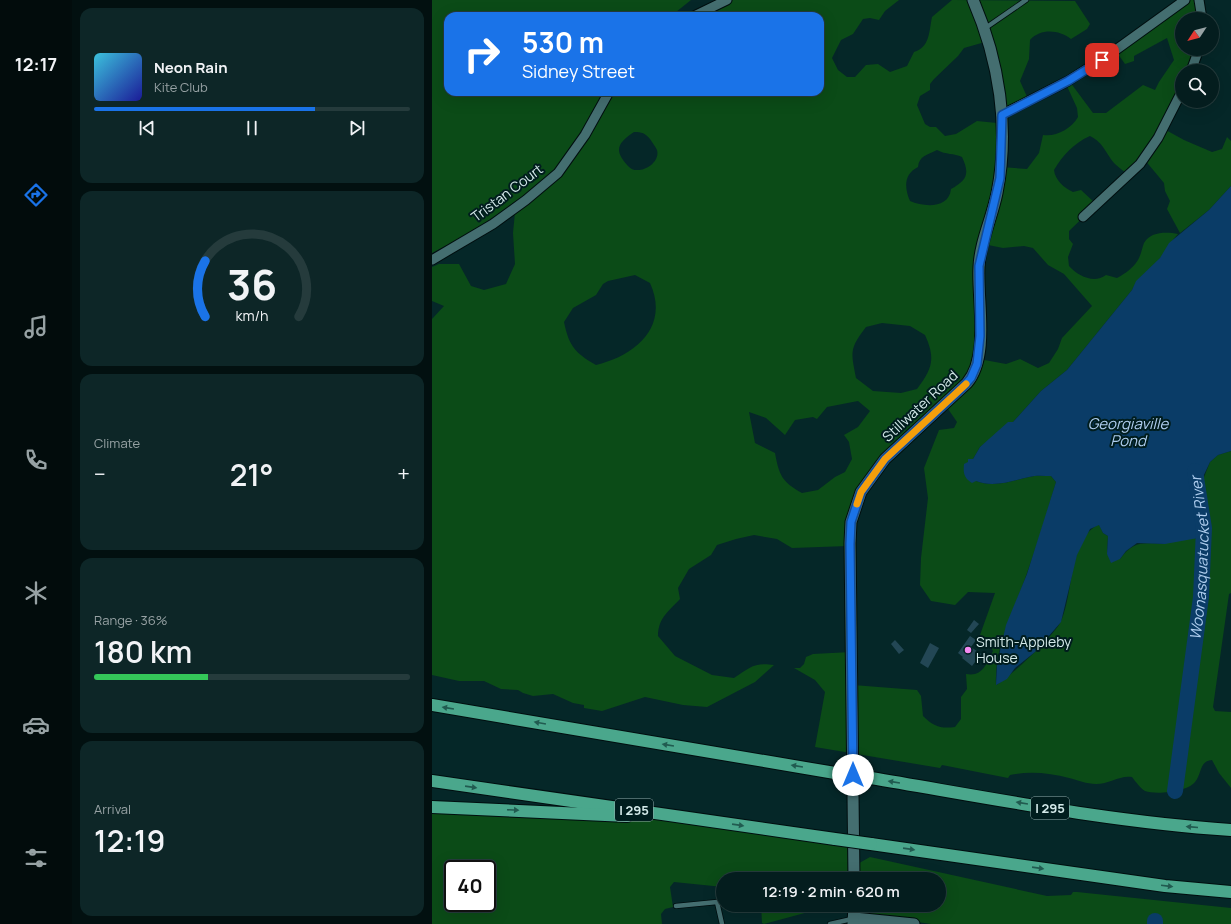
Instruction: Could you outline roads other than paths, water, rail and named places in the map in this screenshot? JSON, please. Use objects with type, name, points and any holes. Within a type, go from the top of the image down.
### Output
[{"type":"highway","name":"I 295","points":[[432,705],[1104,817],[1231,830]]},
{"type":"highway","name":"I 295","points":[[432,781],[1131,881],[1231,892]]},
{"type":"highway","points":[[432,807],[714,822]]},
{"type":"street","points":[[702,12],[727,0]]},
{"type":"street","name":"Stillwater Road","points":[[854,872],[851,522],[861,492],[885,459],[963,387],[975,371],[979,351],[979,266],[1000,178],[1002,115],[998,87],[984,29],[973,0]]},
{"type":"street","points":[[1002,115],[1068,81],[1113,52],[1185,0]]},
{"type":"street","points":[[1198,0],[1201,12]]},
{"type":"street","name":"Tristan Court","points":[[432,260],[494,224],[526,200],[558,172],[585,135],[607,96]]},
{"type":"street","points":[[1083,217],[1140,164],[1158,138],[1175,105]]},
{"type":"street","points":[[854,921],[914,924]]},
{"type":"lane","points":[[984,29],[1026,0]]},
{"type":"lane","points":[[676,906],[716,902]]},
{"type":"lane","points":[[719,912],[722,924]]},
{"type":"lane","points":[[830,924],[854,921]]},
{"type":"water","name":"Georgiaville Pond","points":[[1231,186],[1231,451],[1218,455],[1210,462],[1202,479],[1198,492],[1206,530],[1198,538],[1165,544],[1137,543],[1126,551],[1120,559],[1111,563],[1107,554],[1108,536],[1103,533],[1099,525],[1090,529],[1077,555],[1061,622],[1035,652],[1015,668],[1007,679],[996,685],[997,664],[1006,625],[1027,574],[1056,482],[1051,476],[1032,476],[996,484],[976,481],[972,483],[965,475],[964,464],[968,462],[968,459],[973,459],[980,447],[1008,422],[1013,422],[1041,391],[1067,370],[1132,290],[1136,281],[1160,258],[1169,243],[1209,210]]},
{"type":"waterway","name":"Woonasquatucket River","points":[[1175,791],[1201,597],[1204,528],[1195,471]]},
{"type":"place","name":"Smith-Appleby House","points":[[968,650]]}]
